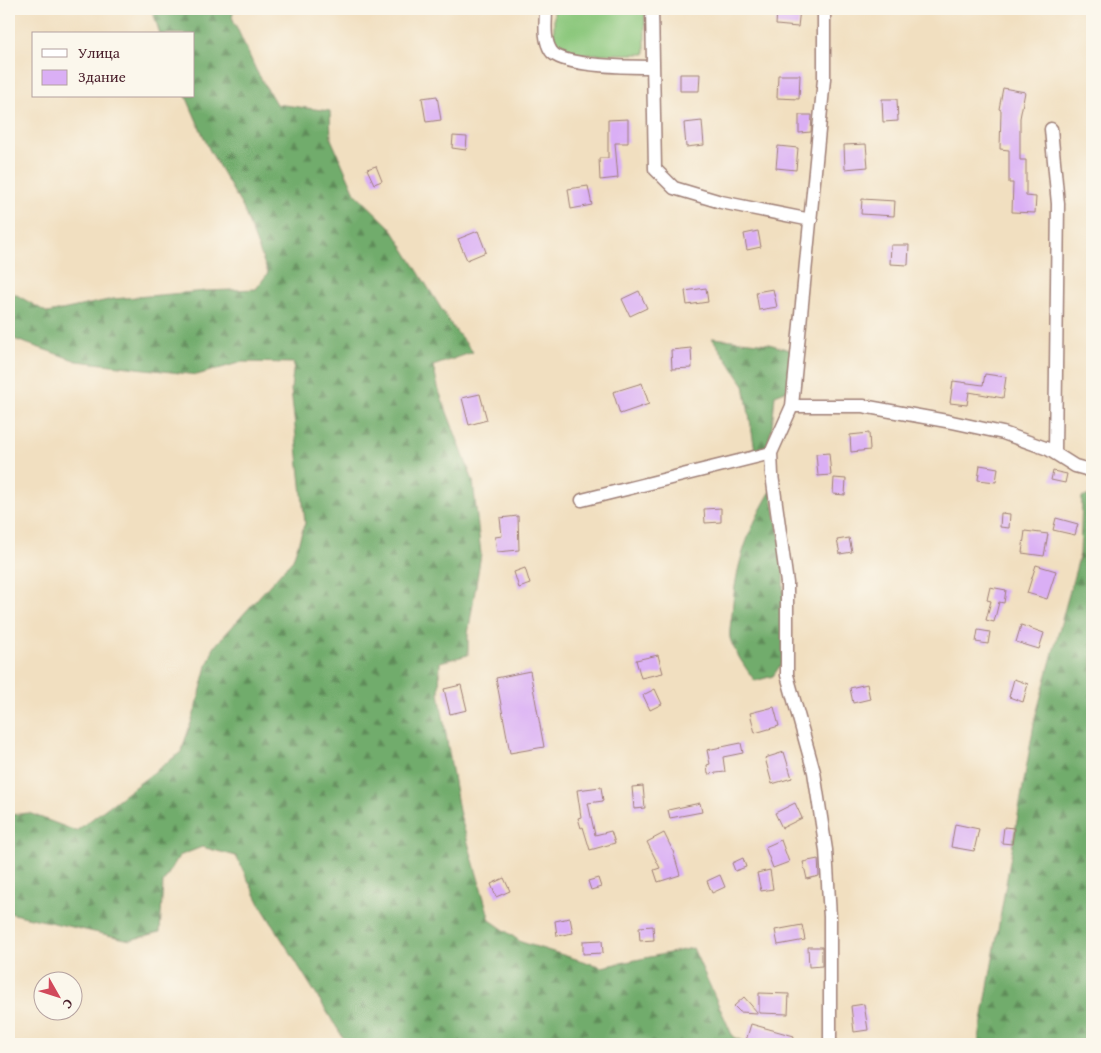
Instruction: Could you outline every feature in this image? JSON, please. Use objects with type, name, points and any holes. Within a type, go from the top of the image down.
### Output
[{"type":"street","points":[[546,9],[546,39],[551,52],[561,60],[594,65],[653,67]]},
{"type":"street","points":[[652,9],[655,169],[674,188],[721,202],[811,220]]},
{"type":"street","points":[[824,9],[824,79],[792,406],[771,454],[772,475],[787,583],[787,675],[814,772],[826,850],[830,917],[830,1044]]},
{"type":"street","points":[[1051,129],[1058,204],[1055,452]]},
{"type":"street","points":[[792,406],[863,406],[1002,433],[1055,452],[1075,466],[1092,473]]},
{"type":"street","points":[[582,500],[771,454]]},
{"type":"green space","points":[[152,9],[234,9],[232,17],[256,70],[276,104],[330,111],[331,139],[355,193],[391,228],[452,326],[473,352],[433,366],[439,391],[473,481],[481,554],[468,634],[468,655],[440,662],[439,693],[459,811],[490,920],[521,942],[602,967],[693,948],[733,1037],[751,1044],[347,1044],[261,906],[236,856],[202,847],[179,856],[163,883],[160,932],[130,940],[9,913],[9,815],[29,813],[76,831],[181,752],[214,647],[293,559],[305,523],[291,389],[294,363],[242,362],[197,375],[77,361],[11,338],[9,339],[9,292],[48,313],[113,299],[256,289],[268,273],[243,208],[209,149],[187,98],[195,98],[195,32],[159,32]]},
{"type":"green space","points":[[554,9],[645,9],[645,54],[565,54],[554,36]]},
{"type":"green space","points":[[712,338],[769,344],[800,353],[801,385],[775,395],[772,427],[767,447],[755,450],[744,385]]},
{"type":"green space","points":[[771,491],[783,556],[784,660],[773,676],[755,681],[734,648],[730,638],[730,629],[739,565],[755,520]]},
{"type":"green space","points":[[1092,495],[1092,1044],[978,1044],[1035,718],[1080,554],[1082,497]]},
{"type":"building","points":[[777,9],[800,9],[798,27],[776,25]]},
{"type":"building","points":[[680,74],[700,74],[699,91],[680,91]]},
{"type":"building","points":[[778,75],[800,75],[799,99],[777,98]]},
{"type":"building","points":[[1003,88],[1025,92],[1020,118],[1020,160],[1026,160],[1026,196],[1036,197],[1035,213],[1012,212],[1013,183],[1009,183],[1009,150],[1000,149],[1001,110],[999,109]]},
{"type":"building","points":[[437,96],[441,120],[426,122],[422,98]]},
{"type":"building","points":[[882,99],[897,99],[898,121],[883,122]]},
{"type":"building","points":[[799,115],[812,115],[811,132],[799,133]]},
{"type":"building","points":[[628,119],[628,143],[615,143],[618,178],[600,180],[599,158],[608,158],[608,120]]},
{"type":"building","points":[[702,121],[704,145],[686,147],[684,123]]},
{"type":"building","points":[[453,136],[467,137],[466,150],[452,148]]},
{"type":"building","points":[[866,144],[868,167],[845,169],[844,145]]},
{"type":"building","points":[[778,146],[798,148],[796,170],[776,168]]},
{"type":"building","points":[[376,166],[382,181],[374,184],[367,169]]},
{"type":"building","points":[[588,186],[592,205],[571,209],[568,189]]},
{"type":"building","points":[[862,199],[895,201],[894,216],[861,214]]},
{"type":"building","points":[[478,231],[486,252],[467,260],[458,239]]},
{"type":"building","points":[[758,231],[761,247],[747,250],[744,234]]},
{"type":"building","points":[[891,245],[909,245],[908,265],[890,264]]},
{"type":"building","points":[[706,288],[708,302],[687,305],[685,291]]},
{"type":"building","points":[[773,289],[777,307],[759,310],[756,292]]},
{"type":"building","points":[[639,291],[647,308],[630,316],[622,299]]},
{"type":"building","points":[[691,348],[692,368],[672,369],[671,350]]},
{"type":"building","points":[[985,374],[1006,377],[1003,398],[969,392],[967,405],[950,403],[953,381],[983,385]]},
{"type":"building","points":[[642,383],[649,404],[620,414],[613,392]]},
{"type":"building","points":[[480,394],[487,420],[469,425],[462,398]]},
{"type":"building","points":[[869,433],[870,450],[851,452],[850,435]]},
{"type":"building","points":[[829,453],[831,475],[818,476],[816,454]]},
{"type":"building","points":[[980,465],[998,468],[996,482],[978,480]]},
{"type":"building","points":[[1053,471],[1067,474],[1065,483],[1051,480]]},
{"type":"building","points":[[834,478],[846,479],[845,495],[833,494]]},
{"type":"building","points":[[721,508],[721,522],[705,523],[704,509]]},
{"type":"building","points":[[1001,513],[1010,514],[1009,528],[1000,527]]},
{"type":"building","points":[[518,516],[519,550],[497,552],[495,537],[502,536],[500,518]]},
{"type":"building","points":[[1056,518],[1078,524],[1075,535],[1053,530]]},
{"type":"building","points":[[1025,531],[1048,534],[1044,556],[1022,553]]},
{"type":"building","points":[[849,538],[852,552],[840,554],[837,540]]},
{"type":"building","points":[[1036,565],[1056,571],[1047,599],[1027,593]]},
{"type":"building","points":[[525,568],[530,584],[519,588],[514,572]]},
{"type":"building","points":[[990,587],[1006,590],[1004,603],[999,602],[994,622],[986,620],[991,601],[987,600]]},
{"type":"building","points":[[1021,625],[1044,633],[1039,649],[1016,642]]},
{"type":"building","points":[[978,630],[990,632],[988,644],[976,642]]},
{"type":"building","points":[[658,655],[663,673],[641,678],[636,660]]},
{"type":"building","points":[[530,671],[544,747],[510,753],[496,678]]},
{"type":"building","points":[[1014,679],[1028,684],[1023,702],[1009,697]]},
{"type":"building","points":[[867,684],[870,699],[853,703],[850,688]]},
{"type":"building","points":[[461,685],[467,710],[450,714],[444,689]]},
{"type":"building","points":[[655,689],[662,704],[650,710],[643,695]]},
{"type":"building","points":[[774,707],[779,726],[755,733],[750,713]]},
{"type":"building","points":[[741,743],[743,753],[723,757],[725,772],[708,774],[707,765],[710,764],[707,750]]},
{"type":"building","points":[[784,752],[792,778],[772,784],[765,758]]},
{"type":"building","points":[[643,786],[645,808],[634,809],[632,787]]},
{"type":"building","points":[[601,787],[603,801],[588,803],[595,835],[611,831],[615,843],[590,850],[583,827],[581,828],[578,818],[581,817],[577,790]]},
{"type":"building","points":[[700,803],[702,812],[670,818],[668,810]]},
{"type":"building","points":[[795,803],[802,818],[782,828],[775,813]]},
{"type":"building","points":[[955,824],[979,829],[974,851],[951,847]]},
{"type":"building","points":[[1004,827],[1014,828],[1012,844],[1002,843]]},
{"type":"building","points":[[664,833],[673,851],[680,875],[658,882],[654,870],[660,868],[647,842]]},
{"type":"building","points":[[781,840],[789,862],[773,868],[765,847]]},
{"type":"building","points":[[743,858],[746,867],[735,871],[732,863]]},
{"type":"building","points":[[818,859],[819,876],[807,879],[803,862]]},
{"type":"building","points":[[770,870],[773,889],[761,891],[757,873]]},
{"type":"building","points":[[720,875],[725,887],[712,893],[707,881]]},
{"type":"building","points":[[504,878],[510,891],[496,897],[491,884]]},
{"type":"building","points":[[598,878],[601,887],[591,890],[588,881]]},
{"type":"building","points":[[570,918],[573,933],[557,936],[555,921]]},
{"type":"building","points":[[802,925],[805,940],[778,945],[775,930]]},
{"type":"building","points":[[653,926],[654,940],[640,941],[639,927]]},
{"type":"building","points":[[602,940],[603,953],[583,954],[583,941]]},
{"type":"building","points":[[808,947],[822,947],[822,966],[809,967]]},
{"type":"building","points":[[759,993],[789,994],[788,1014],[759,1013]]},
{"type":"building","points":[[744,997],[758,1013],[740,1012],[734,1006]]},
{"type":"building","points":[[864,1004],[868,1030],[854,1032],[851,1006]]},
{"type":"building","points":[[751,1024],[794,1036],[792,1044],[745,1044]]}]
